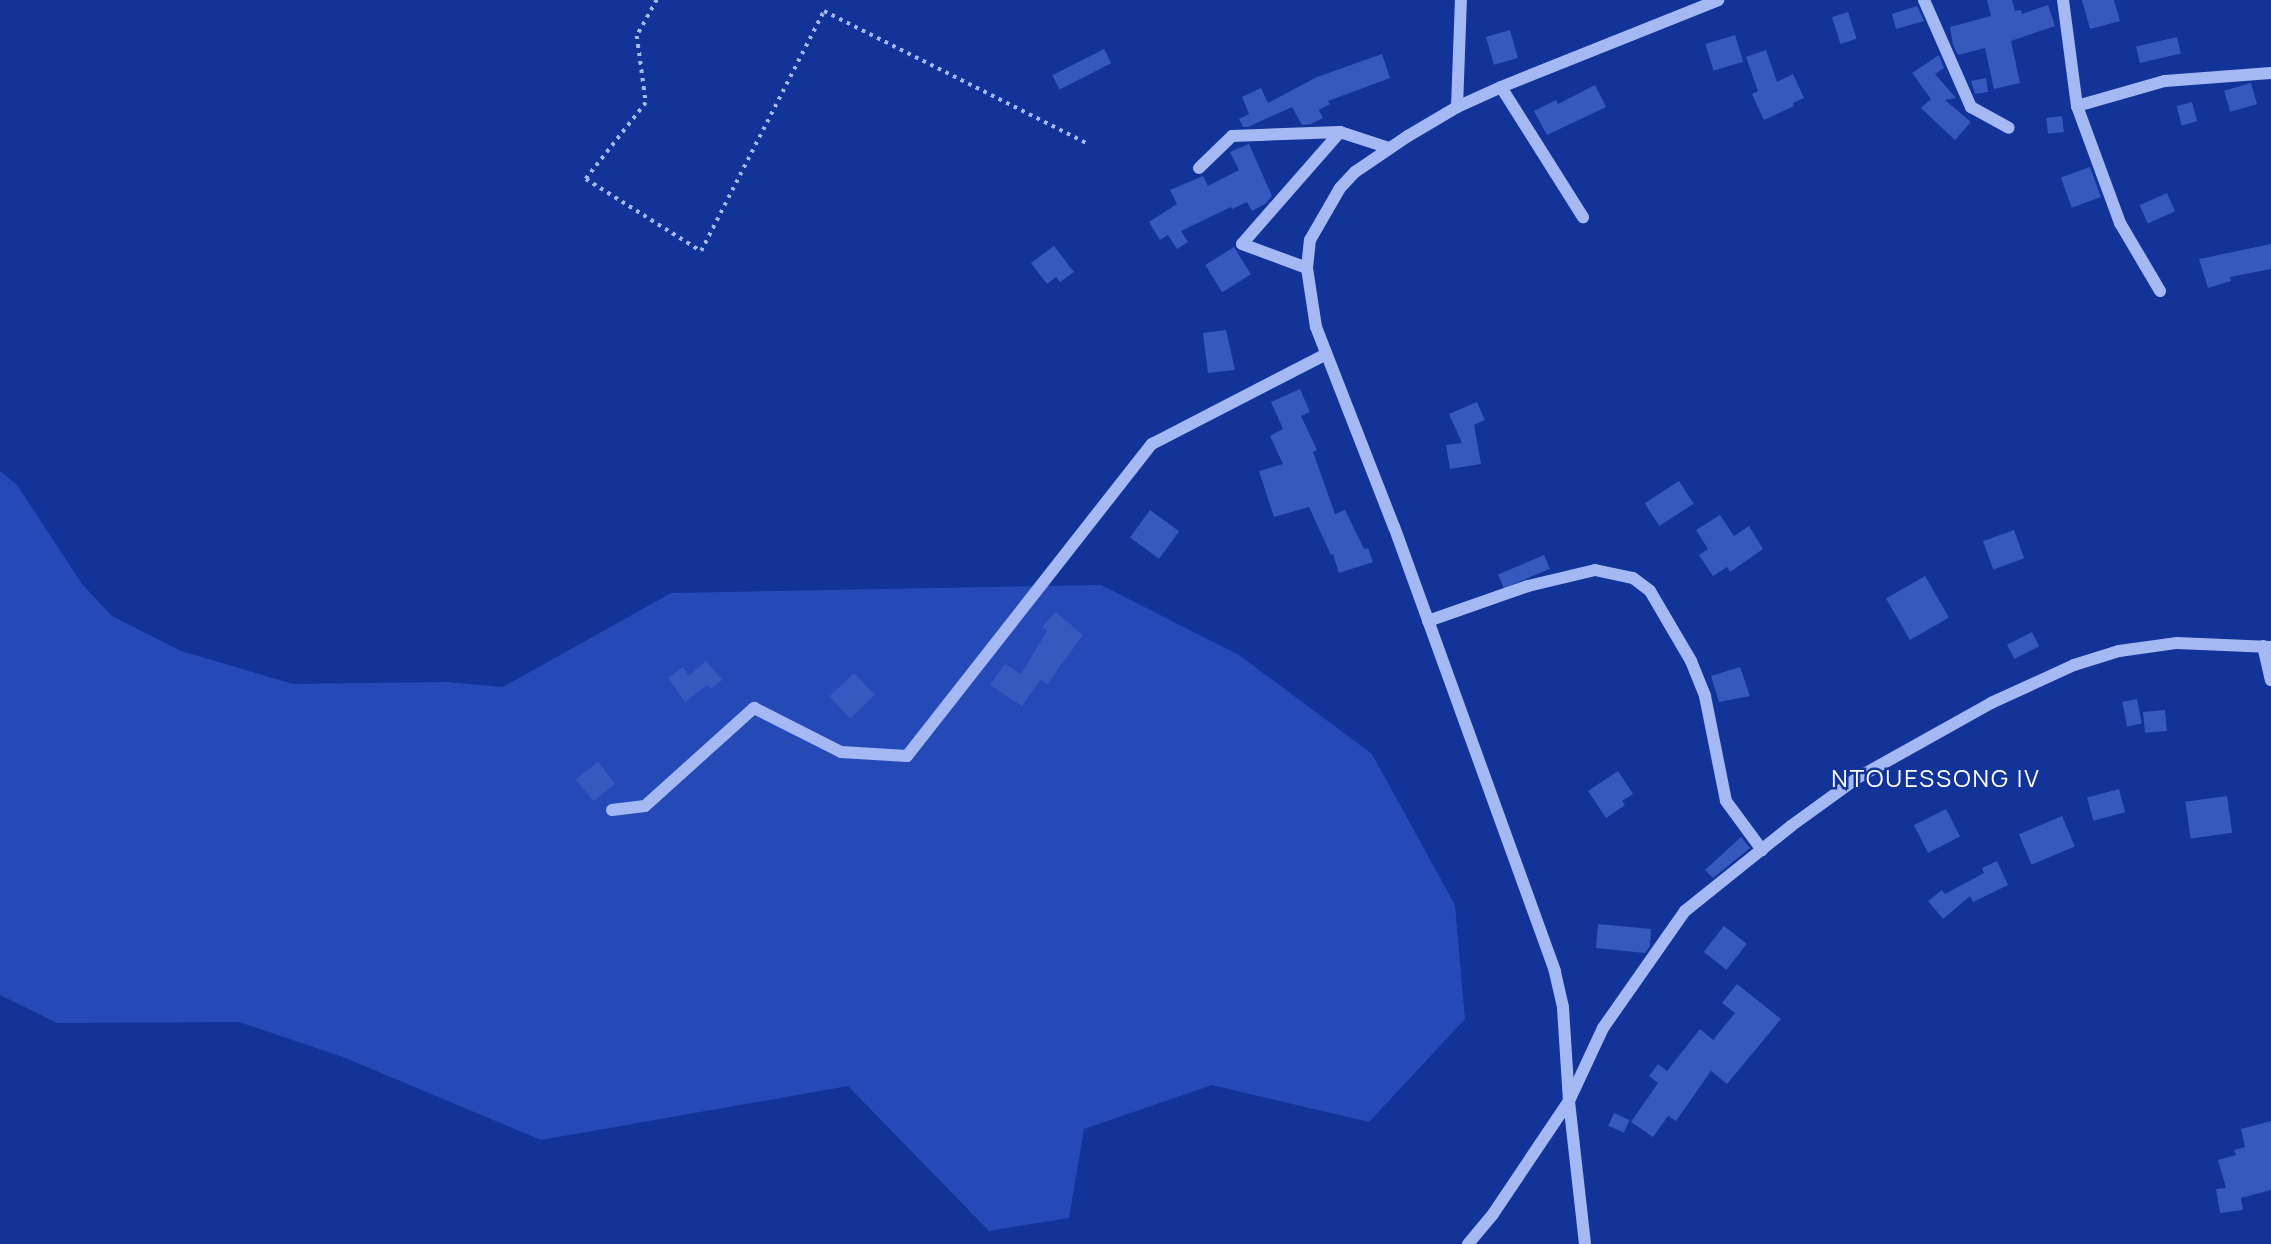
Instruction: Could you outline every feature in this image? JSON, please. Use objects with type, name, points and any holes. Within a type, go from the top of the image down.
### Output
[{"type":"street","points":[[1457,107],[1461,0]]},
{"type":"street","points":[[1585,1244],[1569,1101],[1563,1007],[1555,971],[1428,621],[1316,327],[1307,268],[1310,240],[1340,187],[1355,172],[1389,148],[1457,107],[1501,86],[1718,0]]},
{"type":"street","points":[[1924,0],[1971,107],[2010,128]]},
{"type":"street","points":[[2063,0],[2077,106],[2120,223],[2160,291]]},
{"type":"street","points":[[2077,106],[2165,81],[2271,73]]},
{"type":"street","points":[[1501,86],[1583,217]]},
{"type":"street","points":[[1199,167],[1232,136],[1340,132],[1389,148]]},
{"type":"street","points":[[1307,268],[1242,244],[1340,132]]},
{"type":"street","points":[[612,810],[645,806],[754,708],[841,752],[907,756],[1152,444],[1326,354]]},
{"type":"street","points":[[1428,621],[1528,586],[1595,570],[1633,578],[1650,591],[1691,660],[1705,696],[1726,801],[1762,850]]},
{"type":"street","points":[[1468,1244],[1493,1214],[1569,1101],[1603,1028],[1685,911],[1857,778],[1991,703],[2074,665],[2119,651],[2177,643],[2267,647],[2271,680]]},
{"type":"path","points":[[657,0],[637,36],[646,103],[586,179],[701,251],[824,11],[1089,144]]},
{"type":"shaded area","points":[[0,471],[17,485],[82,584],[112,616],[181,651],[293,684],[447,682],[503,687],[671,593],[1101,585],[1239,655],[1372,754],[1455,905],[1465,1019],[1369,1122],[1212,1085],[1084,1129],[1069,1218],[989,1231],[848,1086],[541,1140],[343,1057],[239,1022],[57,1023],[0,995]]},
{"type":"building","points":[[1987,0],[2012,0],[2015,11],[2021,10],[2022,14],[2048,5],[2055,26],[2011,41],[2020,83],[1994,89],[1985,48],[1958,55],[1953,45],[1950,27],[1991,16]]},
{"type":"building","points":[[2082,0],[2114,0],[2120,21],[2090,29]]},
{"type":"building","points":[[1917,6],[1924,21],[1896,29],[1892,14]]},
{"type":"building","points":[[1848,12],[1857,39],[1840,44],[1832,17]]},
{"type":"building","points":[[1510,30],[1518,58],[1494,65],[1486,37]]},
{"type":"building","points":[[1735,35],[1743,62],[1714,71],[1705,44]]},
{"type":"building","points":[[2177,37],[2181,54],[2140,63],[2136,46]]},
{"type":"building","points":[[1104,49],[1111,63],[1060,90],[1052,75]]},
{"type":"building","points":[[1766,50],[1777,82],[1793,74],[1804,98],[1793,103],[1794,106],[1764,120],[1752,94],[1758,91],[1746,57]]},
{"type":"building","points":[[1382,54],[1390,78],[1328,101],[1330,104],[1319,110],[1323,118],[1311,124],[1302,125],[1292,107],[1248,127],[1243,127],[1239,119],[1249,114],[1242,97],[1261,88],[1268,103],[1317,77]]},
{"type":"building","points":[[1939,55],[1944,68],[1935,74],[1956,98],[1945,100],[1971,122],[1955,140],[1921,108],[1931,99],[1912,73]]},
{"type":"building","points":[[1986,78],[1988,92],[1975,94],[1971,81]]},
{"type":"building","points":[[2251,83],[2257,104],[2230,112],[2224,91]]},
{"type":"building","points":[[1595,85],[1606,107],[1547,135],[1534,111],[1556,100],[1558,104]]},
{"type":"building","points":[[2192,102],[2197,121],[2182,125],[2177,106]]},
{"type":"building","points":[[2062,116],[2064,132],[2048,134],[2046,118]]},
{"type":"building","points":[[1249,144],[1272,196],[1265,204],[1252,211],[1247,202],[1232,209],[1231,207],[1181,231],[1188,242],[1177,249],[1168,235],[1160,240],[1149,222],[1177,204],[1170,190],[1203,176],[1208,186],[1239,170],[1230,152]]},
{"type":"building","points":[[2090,167],[2101,197],[2072,208],[2061,178]]},
{"type":"building","points":[[2167,193],[2175,211],[2148,223],[2140,205]]},
{"type":"building","points":[[2271,244],[2271,269],[2230,277],[2231,281],[2208,288],[2199,259]]},
{"type":"building","points":[[1054,246],[1074,272],[1060,282],[1056,277],[1047,284],[1031,263]]},
{"type":"building","points":[[1234,247],[1251,274],[1222,292],[1205,265]]},
{"type":"building","points":[[1226,330],[1235,370],[1208,373],[1203,333]]},
{"type":"building","points":[[1300,389],[1310,412],[1301,416],[1317,450],[1313,452],[1335,514],[1345,510],[1364,549],[1368,548],[1373,562],[1339,573],[1333,554],[1331,555],[1309,507],[1274,517],[1259,471],[1283,464],[1270,436],[1283,429],[1271,402]]},
{"type":"building","points":[[1477,402],[1485,420],[1474,425],[1481,464],[1450,469],[1446,445],[1462,443],[1449,414]]},
{"type":"building","points":[[1679,481],[1694,504],[1659,526],[1645,503]]},
{"type":"building","points":[[1150,510],[1179,531],[1159,559],[1130,538]]},
{"type":"building","points":[[1720,515],[1734,536],[1749,526],[1763,549],[1730,572],[1727,567],[1713,576],[1699,555],[1708,549],[1696,530]]},
{"type":"building","points":[[2014,530],[2024,558],[1993,569],[1983,541]]},
{"type":"building","points":[[1544,555],[1550,569],[1504,588],[1498,575]]},
{"type":"building","points":[[1925,576],[1949,618],[1910,640],[1886,598]]},
{"type":"building","points":[[1056,612],[1083,635],[1047,684],[1040,680],[1022,706],[990,685],[1005,664],[1021,674],[1047,631],[1042,627]]},
{"type":"building","points":[[2032,632],[2039,646],[2014,659],[2007,645]]},
{"type":"building","points":[[706,661],[722,680],[711,689],[708,685],[685,702],[668,678],[683,667],[689,676]]},
{"type":"building","points":[[1740,667],[1750,696],[1719,702],[1711,676]]},
{"type":"building","points":[[854,673],[875,695],[850,718],[830,697]]},
{"type":"building","points":[[2137,699],[2142,724],[2127,726],[2122,702]]},
{"type":"building","points":[[2165,710],[2167,731],[2145,733],[2143,712]]},
{"type":"building","points":[[598,762],[615,784],[593,801],[576,779]]},
{"type":"building","points":[[1618,771],[1633,794],[1622,801],[1625,805],[1606,818],[1588,791]]},
{"type":"building","points":[[2119,789],[2125,812],[2093,821],[2087,798]]},
{"type":"building","points":[[2227,796],[2232,833],[2191,838],[2185,802]]},
{"type":"building","points":[[1946,809],[1960,837],[1928,853],[1914,825]]},
{"type":"building","points":[[2062,816],[2075,846],[2032,865],[2019,834]]},
{"type":"building","points":[[1741,837],[1750,848],[1713,878],[1705,870]]},
{"type":"building","points":[[1997,861],[2008,885],[1973,902],[1970,896],[1943,919],[1928,901],[1942,890],[1945,894],[1984,873],[1982,868]]},
{"type":"building","points":[[1598,924],[1651,929],[1650,946],[1645,953],[1596,948]]},
{"type":"building","points":[[1724,926],[1747,944],[1727,970],[1704,952]]},
{"type":"building","points":[[1737,984],[1781,1019],[1727,1084],[1711,1071],[1676,1121],[1668,1116],[1653,1137],[1631,1122],[1658,1083],[1649,1076],[1658,1064],[1667,1071],[1700,1029],[1713,1040],[1735,1013],[1722,1003]]},
{"type":"building","points":[[1614,1113],[1630,1120],[1624,1133],[1608,1126]]},
{"type":"building","points":[[2271,1121],[2271,1190],[2241,1198],[2243,1210],[2220,1213],[2216,1189],[2226,1188],[2218,1160],[2236,1155],[2234,1150],[2245,1147],[2241,1129]]},
{"type":"district","name":"NTOUESSONG IV","points":[[1936,778]]}]
